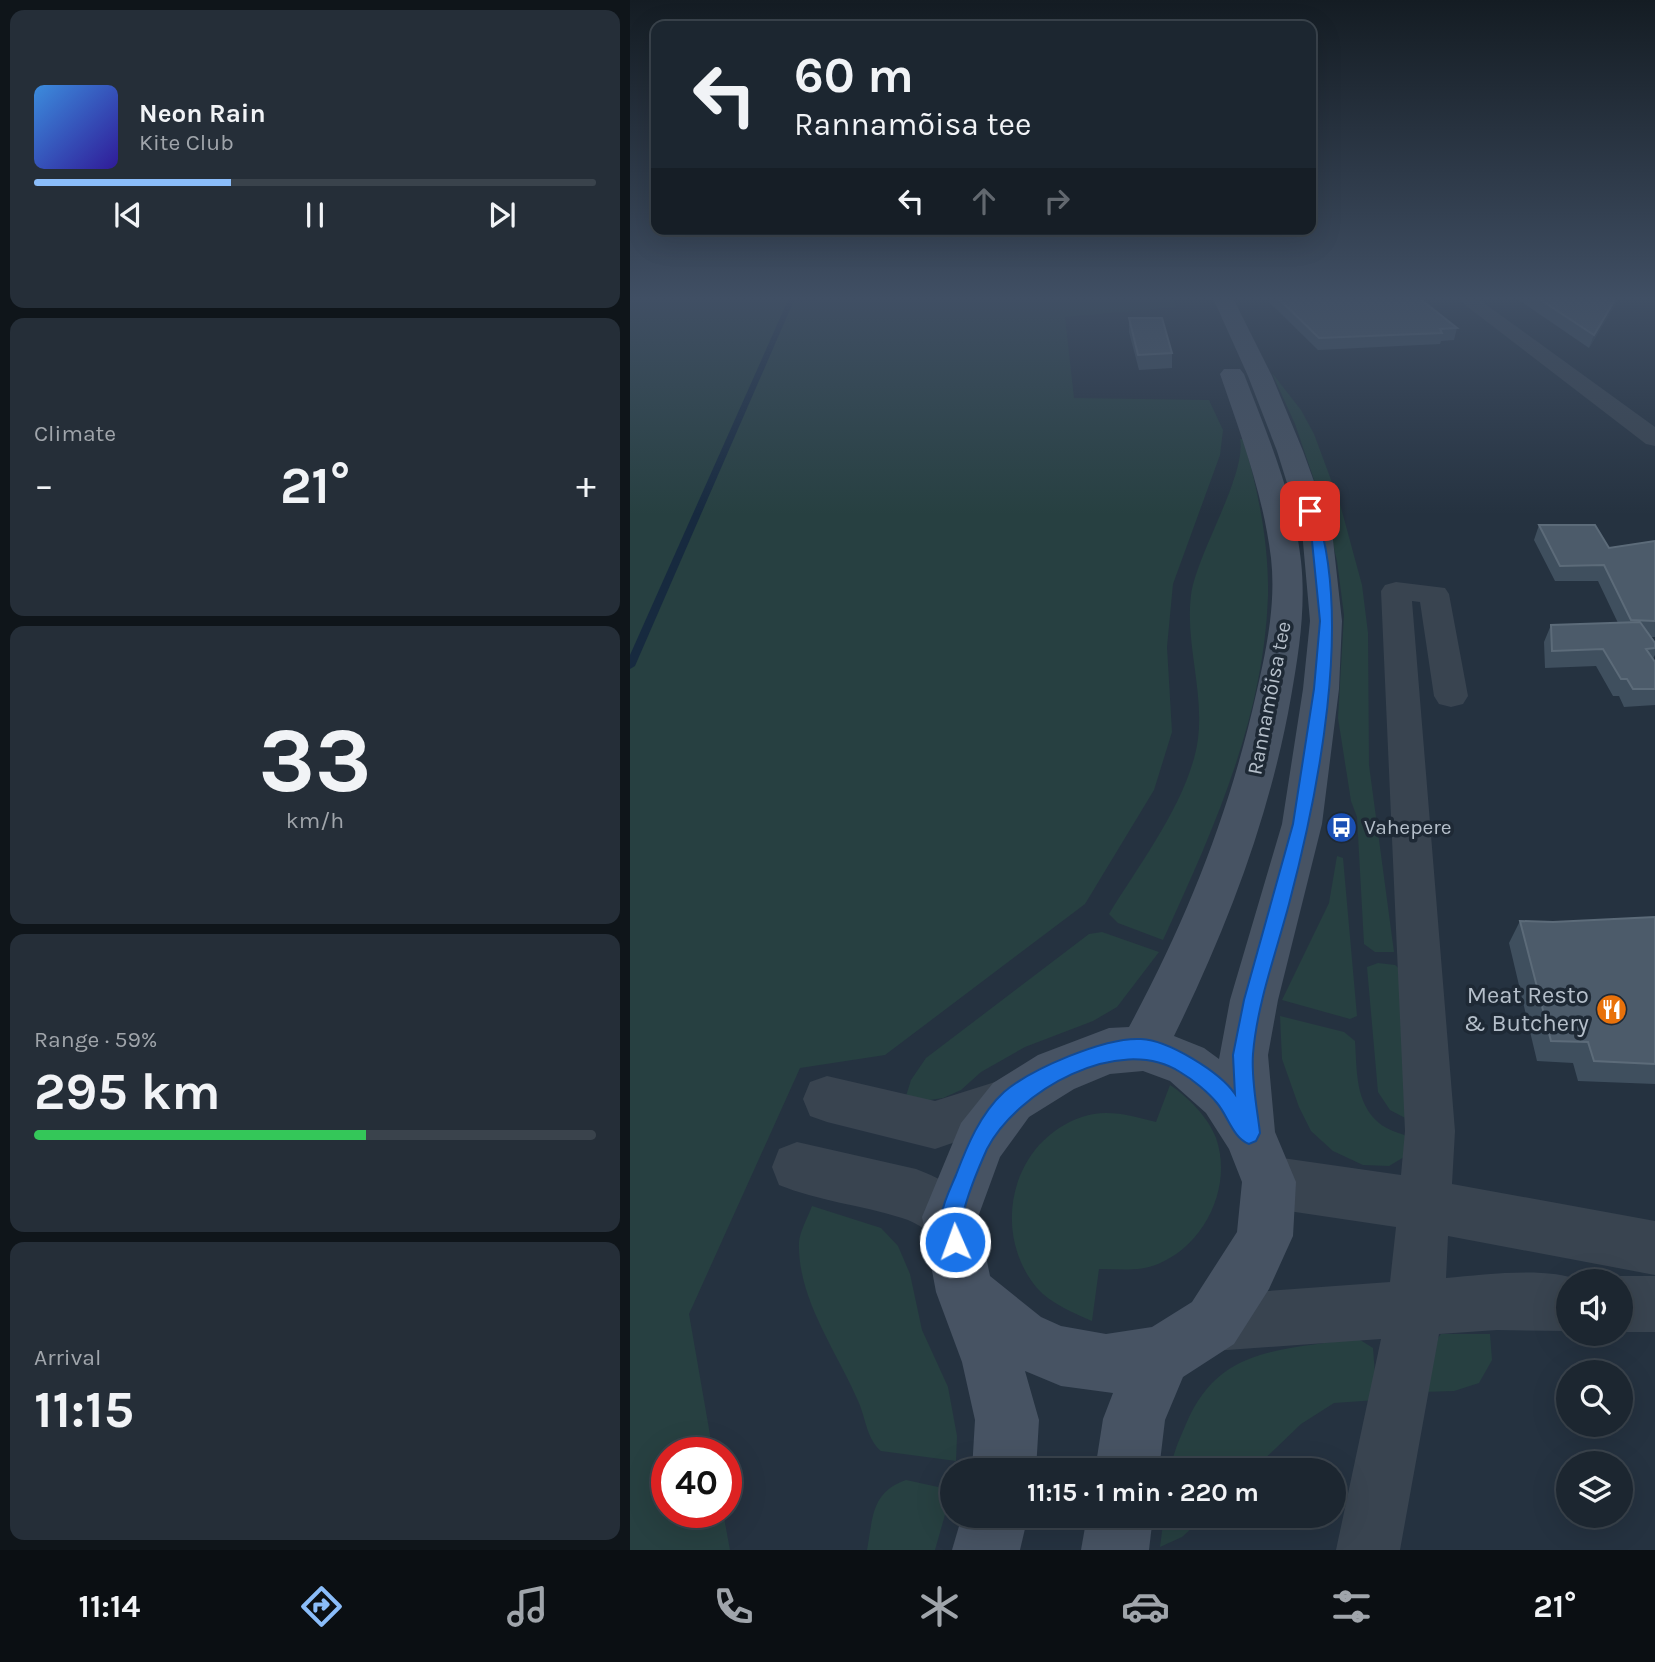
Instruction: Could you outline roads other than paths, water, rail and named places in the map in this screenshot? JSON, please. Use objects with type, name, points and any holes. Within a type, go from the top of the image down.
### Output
[{"type":"street","name":"Rannamõisa tee","points":[[1143,1048],[1190,956],[1237,837],[1266,729],[1286,634],[1286,560],[1269,475],[1229,370]]},
{"type":"street","name":"Rannamõisa tee","points":[[1213,1323],[1249,1269],[1265,1236],[1259,1158],[1243,1055],[1254,1000],[1302,824],[1321,689],[1326,621],[1317,531],[1290,451],[1257,370]]},
{"type":"street","points":[[1562,370],[1655,439]]},
{"type":"street","points":[[1368,1550],[1416,1308],[1430,1131],[1396,591],[1434,594],[1451,696]]},
{"type":"street","points":[[827,1098],[935,1125],[1011,1100],[1067,1068],[1109,1051],[1143,1048],[1187,1064],[1224,1096],[1259,1158],[1424,1205],[1655,1248]]},
{"type":"street","points":[[1005,1458],[1007,1420],[992,1362],[965,1292],[950,1217],[980,1141],[1011,1100]]},
{"type":"street","points":[[797,1167],[916,1195],[950,1217]]},
{"type":"street","points":[[965,1292],[1020,1339],[1061,1356],[1106,1364],[1162,1356],[1213,1323],[1497,1302],[1556,1303]]},
{"type":"street","points":[[1633,1304],[1655,1304]]},
{"type":"street","points":[[1129,1458],[1134,1419],[1162,1356]]},
{"type":"street","points":[[986,1550],[992,1528]]},
{"type":"street","points":[[1115,1550],[1118,1528]]},
{"type":"waterway","points":[[630,666],[760,370]]},
{"type":"place","name":"Vahepere","points":[[1341,827]]},
{"type":"place","name":"Meat Resto & Butchery","points":[[1612,1009]]}]
